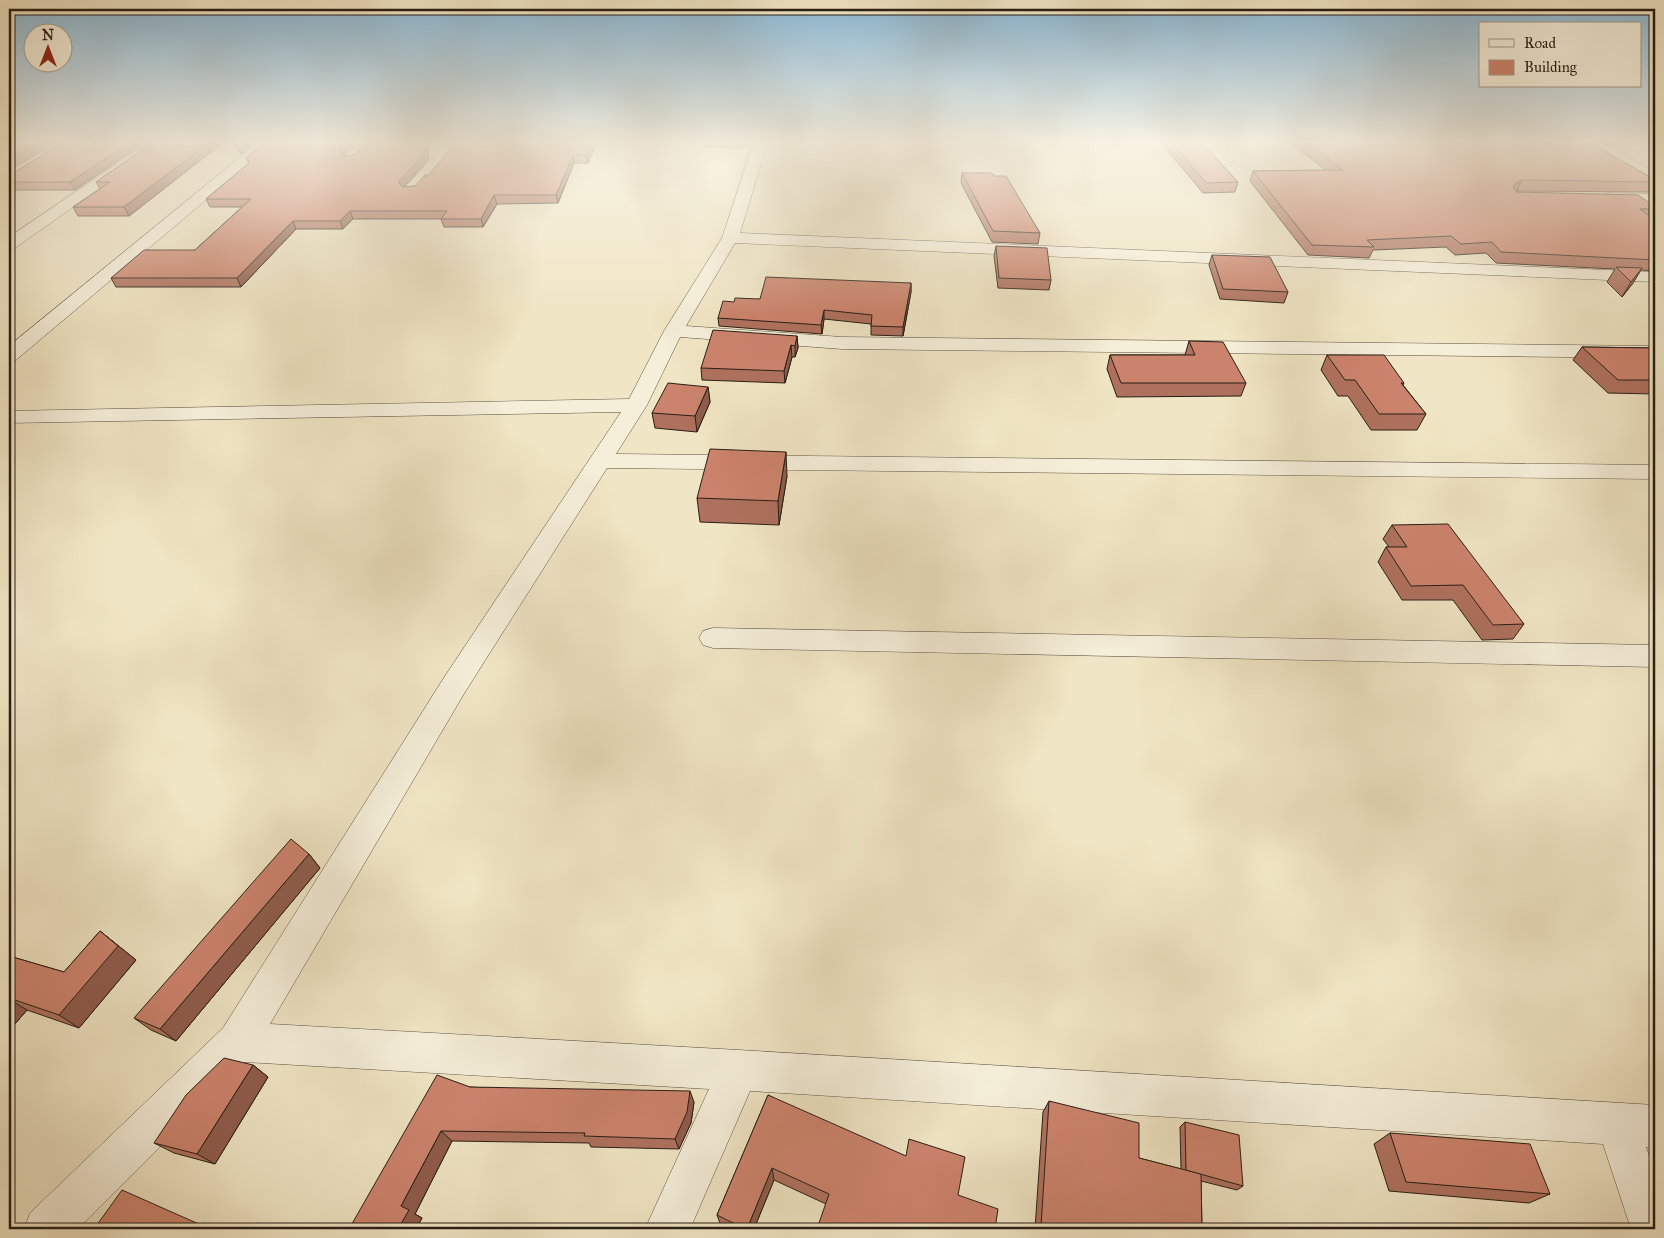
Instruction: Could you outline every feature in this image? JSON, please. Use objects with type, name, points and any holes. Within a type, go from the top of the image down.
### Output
[{"type":"street","points":[[9,244],[75,199]]},
{"type":"street","points":[[9,356],[199,199]]},
{"type":"street","points":[[46,1229],[237,1042],[455,684],[636,405],[674,331],[730,238],[743,199]]},
{"type":"street","points":[[1642,199],[1655,199]]},
{"type":"street","points":[[730,238],[1655,277]]},
{"type":"street","points":[[674,331],[842,343],[1655,352]]},
{"type":"street","points":[[9,417],[636,405]]},
{"type":"street","points":[[600,462],[1655,472]]},
{"type":"street","points":[[713,638],[1655,656]]},
{"type":"street","points":[[237,1042],[739,1070],[1636,1125],[1653,1229]]},
{"type":"street","points":[[667,1229],[739,1070]]},
{"type":"building","points":[[85,199],[135,199],[124,207],[73,207]]},
{"type":"building","points":[[206,199],[492,199],[481,219],[441,219],[447,211],[350,211],[340,221],[293,221],[237,278],[111,278],[144,250],[195,250],[251,199]]},
{"type":"building","points":[[976,199],[1020,199],[1040,233],[993,231]]},
{"type":"building","points":[[1275,199],[1643,199],[1655,207],[1655,209],[1640,209],[1655,220],[1655,260],[1501,252],[1492,242],[1461,244],[1451,236],[1367,240],[1374,247],[1312,245]]},
{"type":"building","points":[[996,246],[1047,248],[1051,280],[999,278]]},
{"type":"building","points":[[1212,255],[1270,257],[1288,292],[1223,289]]},
{"type":"building","points":[[1616,267],[1642,268],[1631,282]]},
{"type":"building","points":[[766,277],[911,283],[903,327],[871,326],[872,315],[824,310],[821,325],[718,318],[723,301],[734,302],[735,298],[760,299]]},
{"type":"building","points":[[713,330],[797,336],[795,346],[791,345],[784,371],[701,368]]},
{"type":"building","points":[[1189,341],[1223,342],[1246,383],[1121,383],[1110,355],[1195,355]]},
{"type":"building","points":[[1582,347],[1655,348],[1655,380],[1618,380]]},
{"type":"building","points":[[1327,355],[1384,355],[1404,383],[1401,383],[1426,414],[1379,414],[1355,380],[1345,380]]},
{"type":"building","points":[[668,383],[708,387],[695,416],[652,413]]},
{"type":"building","points":[[710,449],[786,452],[778,501],[697,498]]},
{"type":"building","points":[[1448,524],[1524,624],[1493,625],[1463,585],[1411,586],[1386,547],[1407,547],[1392,525]]},
{"type":"building","points":[[291,839],[309,854],[160,1029],[134,1018]]},
{"type":"building","points":[[100,931],[118,946],[59,1015],[9,998],[9,956],[64,972]]},
{"type":"building","points":[[224,1058],[253,1065],[197,1154],[154,1143],[186,1095]]},
{"type":"building","points":[[437,1075],[470,1087],[690,1091],[687,1112],[675,1139],[584,1136],[585,1133],[441,1131],[401,1206],[409,1210],[398,1229],[349,1229]]},
{"type":"building","points":[[768,1095],[906,1156],[909,1139],[965,1157],[958,1195],[998,1209],[995,1229],[817,1229],[829,1194],[772,1168],[747,1229],[717,1215]]},
{"type":"building","points":[[1049,1101],[1139,1123],[1139,1158],[1201,1174],[1202,1229],[1055,1229],[1041,1226]]},
{"type":"building","points":[[1185,1122],[1239,1135],[1243,1186],[1186,1170]]},
{"type":"building","points":[[1390,1133],[1530,1144],[1550,1194],[1406,1182]]},
{"type":"building","points":[[122,1190],[210,1229],[94,1229]]}]
